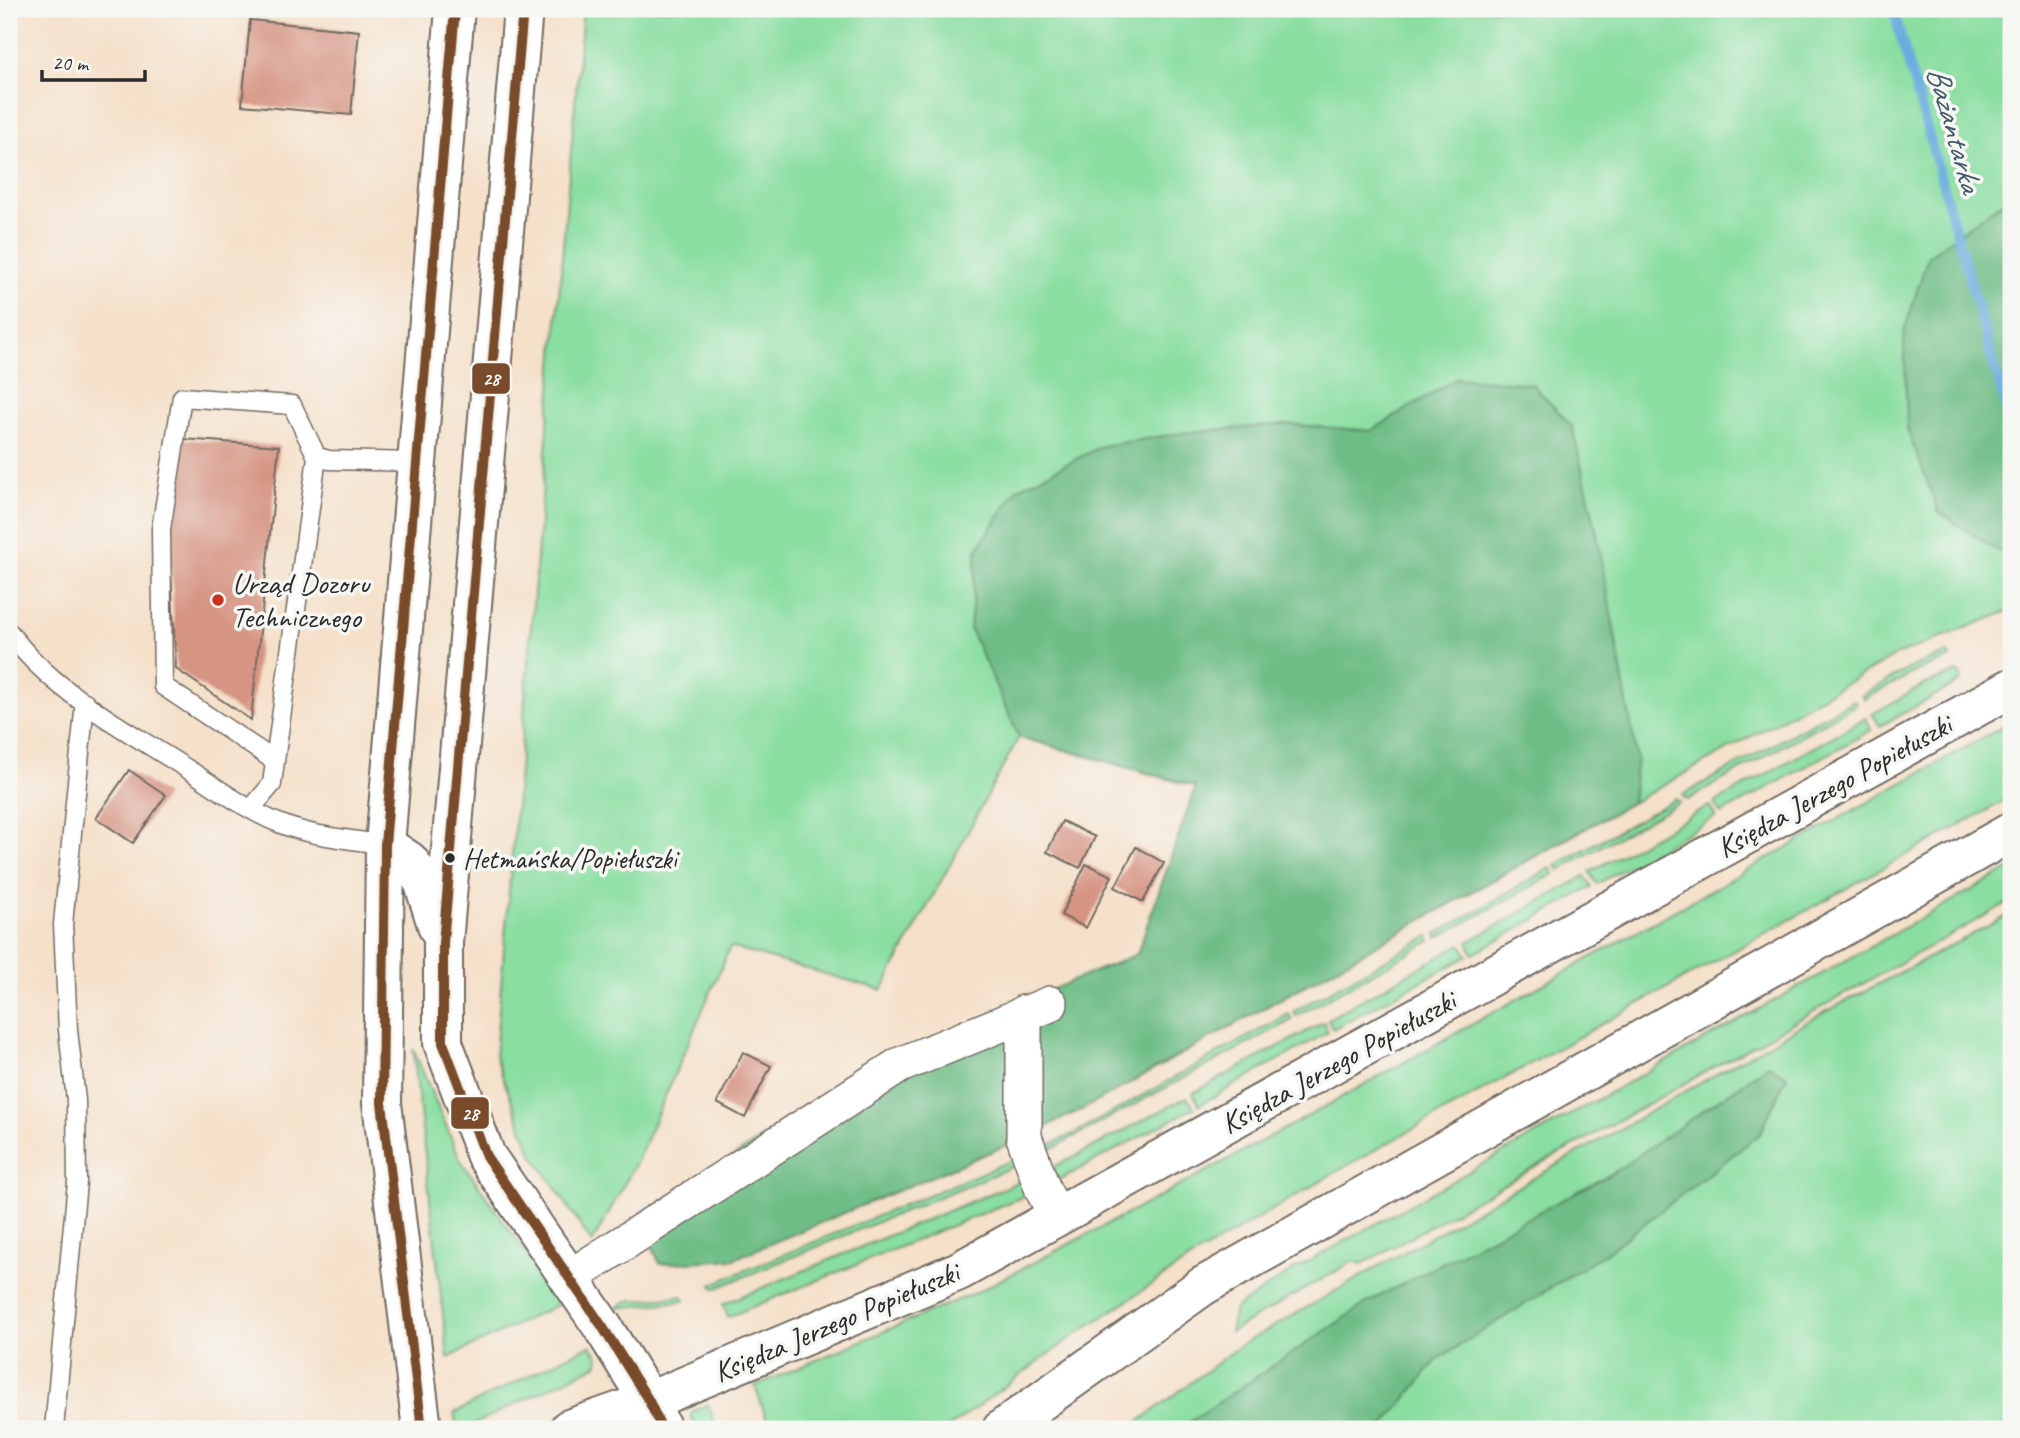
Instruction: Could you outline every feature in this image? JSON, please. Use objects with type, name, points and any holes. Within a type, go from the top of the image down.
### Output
[{"type":"main road","points":[[422,1429],[382,1103],[385,845],[455,9]]},
{"type":"main road","points":[[523,9],[443,943],[443,1043],[486,1157],[569,1278],[655,1415]]},
{"type":"main road","name":"Księdza Jerzego Popiełuszki","points":[[569,1429],[655,1415],[959,1271],[2011,688]]},
{"type":"main road","points":[[1002,1429],[1203,1286],[2011,832]]},
{"type":"main road","points":[[385,845],[409,861],[423,881],[443,943]]},
{"type":"street","points":[[569,1278],[900,1065],[1037,1009],[1024,1137],[1043,1190],[1057,1217]]},
{"type":"lane","points":[[251,809],[272,784],[317,457],[292,405],[182,397],[161,529],[163,685],[275,761]]},
{"type":"lane","points":[[317,457],[417,462]]},
{"type":"lane","points":[[9,632],[22,650],[60,684],[251,809],[298,830],[385,845]]},
{"type":"lane","points":[[54,1429],[77,1182],[76,1100],[68,1030],[63,924],[85,702]]},
{"type":"green space","points":[[583,9],[2011,9],[2011,610],[1897,655],[1083,1109],[1196,787],[1019,737],[882,990],[730,947],[636,1163],[592,1243],[531,1151],[495,1057]]},
{"type":"green space","points":[[2011,196],[2011,549],[1998,551],[1939,512],[1907,429],[1904,332],[1928,256]]},
{"type":"green space","points":[[1457,378],[1532,384],[1572,426],[1596,529],[1637,759],[1632,802],[1083,1109],[1007,1145],[734,1259],[660,1264],[639,1216],[893,1056],[1137,954],[1196,786],[1019,737],[970,629],[977,549],[1017,489],[1102,446],[1182,433],[1287,424],[1371,431]]},
{"type":"green space","points":[[1948,653],[1950,658],[1917,671],[1864,699],[1862,695],[1916,665]]},
{"type":"green space","points":[[1958,672],[1960,682],[1880,726],[1872,714],[1926,684]]},
{"type":"green space","points":[[1854,700],[1857,704],[1687,800],[1682,795]]},
{"type":"green space","points":[[1866,718],[1871,730],[1721,814],[1714,803]]},
{"type":"green space","points":[[2011,722],[2011,797],[1341,1169],[1201,1252],[1072,1337],[947,1429],[770,1429],[755,1386],[979,1291],[1142,1206],[1312,1114]]},
{"type":"green space","points":[[1676,799],[1679,803],[1559,870],[1556,865]]},
{"type":"green space","points":[[1709,806],[1716,817],[1597,884],[1590,872]]},
{"type":"green space","points":[[1551,868],[1554,874],[1437,938],[1436,934]]},
{"type":"green space","points":[[2011,868],[2011,901],[1362,1264],[1354,1261],[1230,1332],[1235,1309],[1288,1273]]},
{"type":"green space","points":[[1585,876],[1592,887],[1473,954],[1468,942]]},
{"type":"green space","points":[[2011,914],[2011,1429],[1129,1429],[1241,1345],[1816,1017]]},
{"type":"green space","points":[[1429,936],[1430,941],[1296,1016],[1294,1011]]},
{"type":"green space","points":[[1461,944],[1468,956],[1333,1029],[1328,1019]]},
{"type":"green space","points":[[1289,1014],[1292,1020],[1042,1154],[1040,1149],[1073,1134]]},
{"type":"green space","points":[[1324,1022],[1328,1032],[1199,1105],[1193,1093]]},
{"type":"green space","points":[[413,1049],[460,1159],[561,1303],[448,1358]]},
{"type":"green space","points":[[1769,1065],[1787,1076],[1760,1134],[1610,1250],[1437,1360],[1381,1429],[1179,1429],[1368,1302],[1613,1173]]},
{"type":"green space","points":[[1187,1097],[1194,1108],[1059,1180],[1052,1175],[1050,1168]]},
{"type":"green space","points":[[1020,1157],[1022,1163],[714,1289],[712,1284]]},
{"type":"green space","points":[[1028,1178],[1029,1194],[728,1317],[723,1304]]},
{"type":"green space","points":[[682,1296],[685,1301],[616,1308],[627,1301]]},
{"type":"green space","points":[[590,1345],[599,1357],[595,1366],[464,1429],[457,1426],[454,1413]]},
{"type":"green space","points":[[708,1404],[717,1429],[696,1429],[691,1416],[693,1411]]},
{"type":"building","points":[[250,20],[359,31],[351,115],[242,105]]},
{"type":"building","name":"Urząd Dozoru Technicznego","points":[[183,439],[279,446],[251,720],[176,669],[169,531]]},
{"type":"building","points":[[129,770],[166,795],[133,843],[96,818]]},
{"type":"building","points":[[1062,821],[1095,837],[1080,868],[1047,852]]},
{"type":"building","points":[[1136,847],[1164,863],[1143,902],[1115,887]]},
{"type":"building","points":[[1086,864],[1112,876],[1086,928],[1061,915]]},
{"type":"building","points":[[743,1052],[771,1066],[745,1118],[717,1103]]},
{"type":"waterway","name":"Bażantarka","points":[[1893,9],[2011,425]]},
{"type":"transit line","name":"28","points":[[422,1429],[382,1103],[385,845],[455,9]]},
{"type":"transit line","name":"28","points":[[523,9],[443,943],[443,1043],[486,1156],[602,1326],[649,1401],[662,1429]]},
{"type":"place","name":"Urząd Dozoru Technicznego","points":[[218,600]]},
{"type":"place","name":"Hetmańska/Popiełuszki","points":[[450,858]]}]
